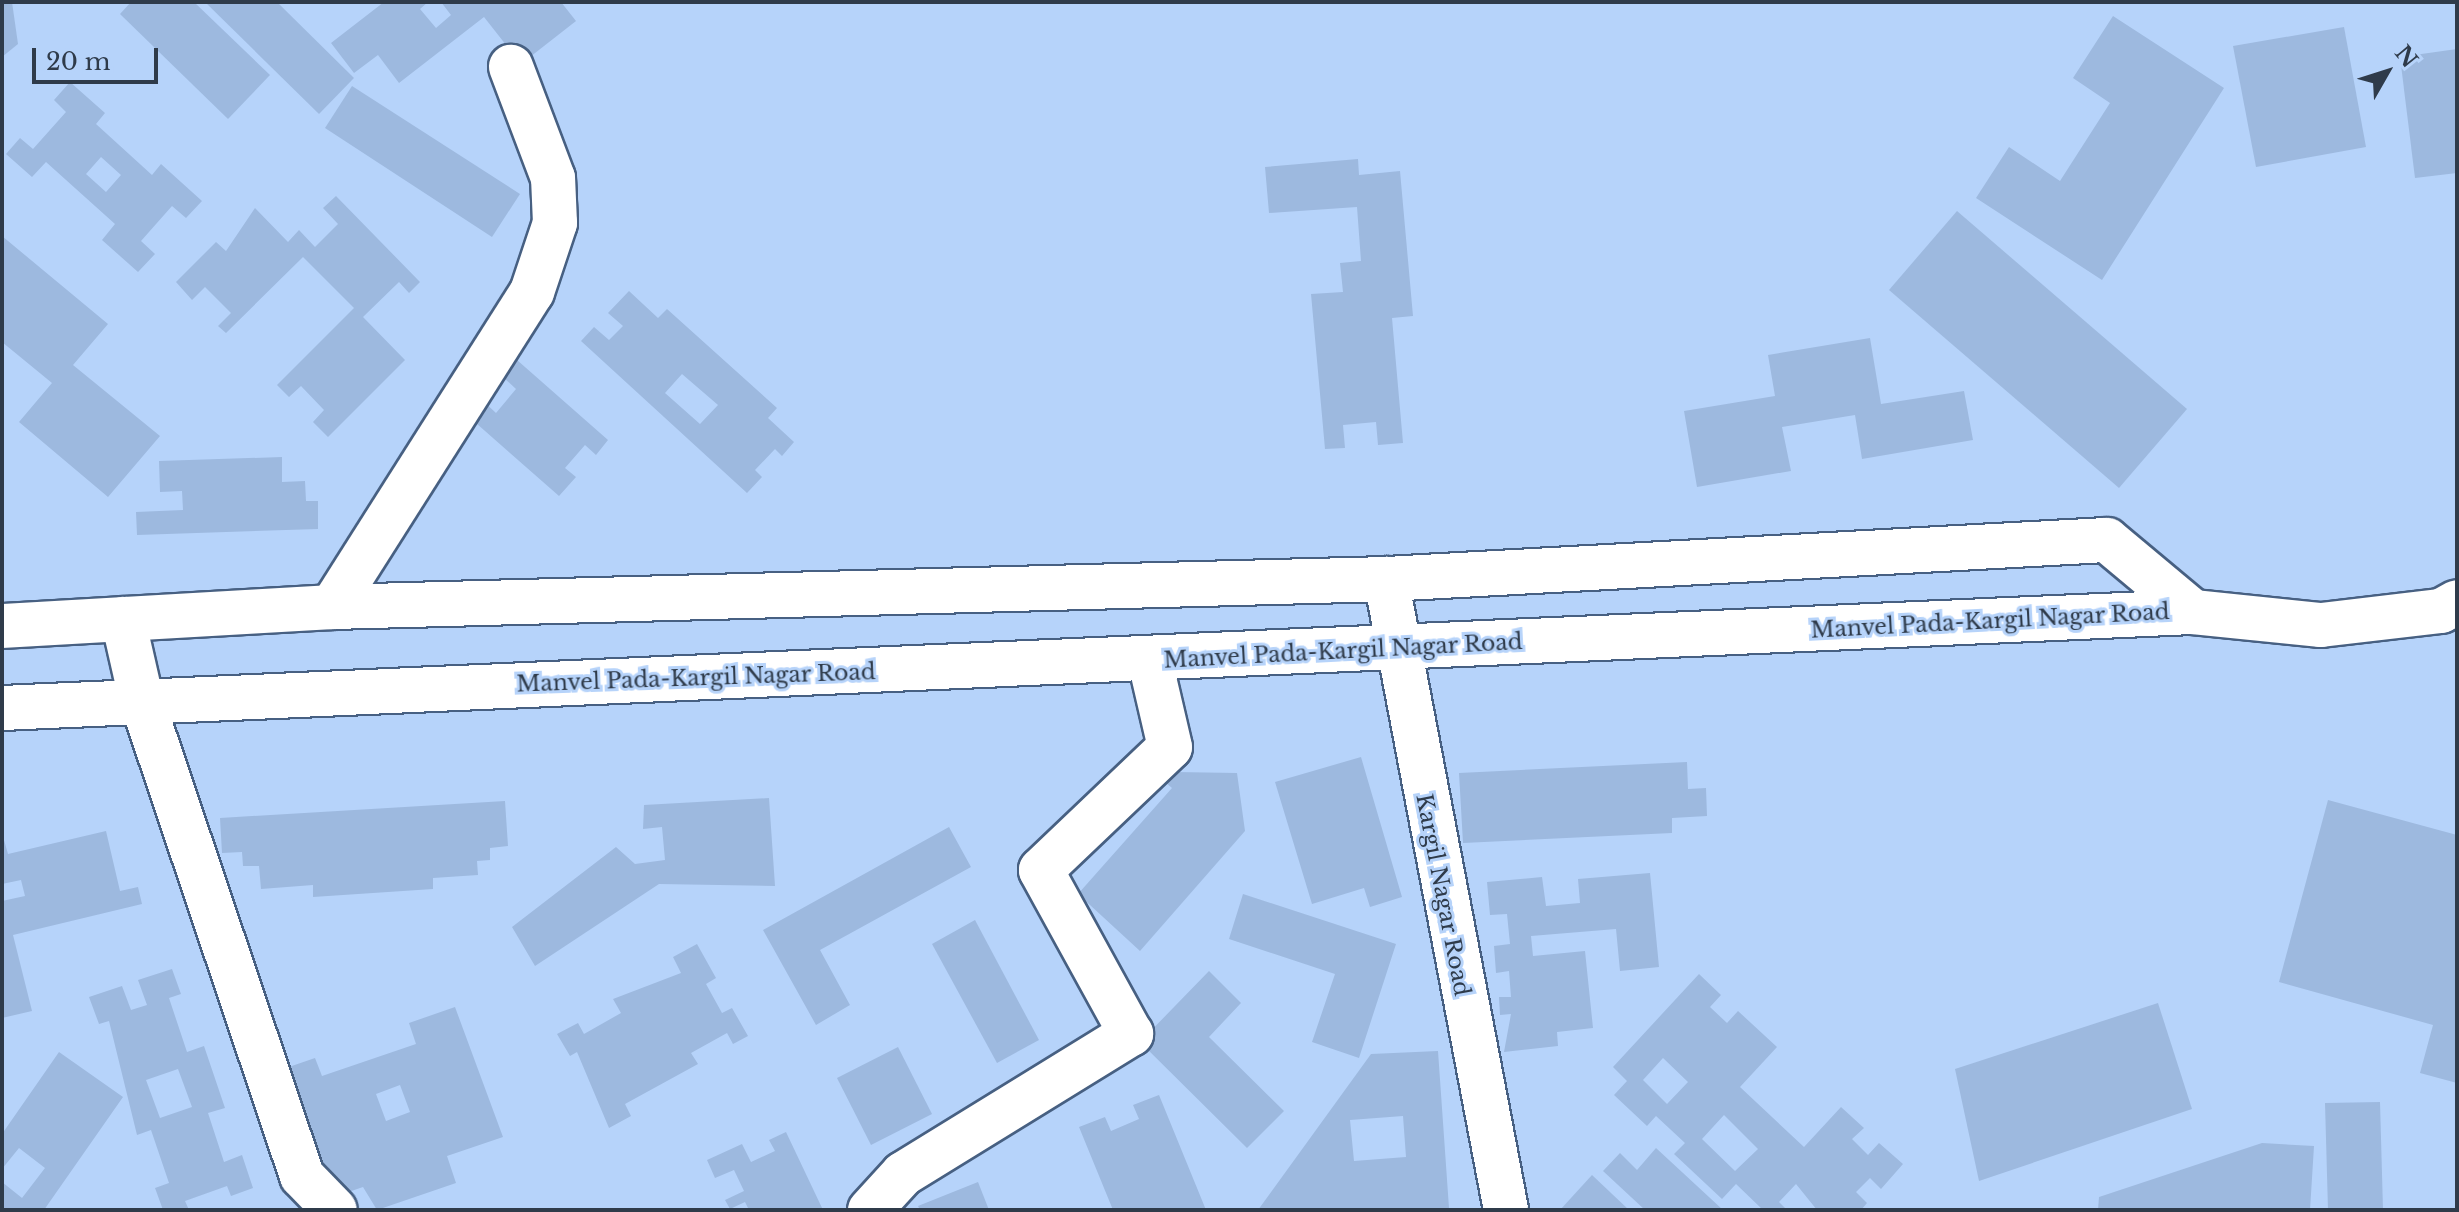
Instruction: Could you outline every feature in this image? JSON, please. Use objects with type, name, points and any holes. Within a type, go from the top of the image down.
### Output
[{"type":"street","points":[[332,607],[532,292],[555,223],[553,178],[511,67]]},
{"type":"street","name":"Manvel Pada-Kargil Nagar Road","points":[[2,626],[332,607],[1386,579],[2107,540],[2193,612]]},
{"type":"street","name":"Kargil Nagar Road","points":[[1386,579],[1394,647],[1506,1210]]},
{"type":"street","points":[[2193,612],[2321,625],[2441,611],[2457,602]]},
{"type":"street","name":"Manvel Pada-Kargil Nagar Road","points":[[2,708],[141,698],[1150,661],[1394,647],[2193,612]]},
{"type":"street","points":[[123,619],[141,698],[302,1176],[335,1210]]},
{"type":"street","points":[[870,1210],[903,1174],[1131,1034],[1041,870],[1170,747],[1150,661]]},
{"type":"building","points":[[2,2],[12,2],[18,44],[2,57]]},
{"type":"building","points":[[131,2],[194,2],[270,75],[228,119],[120,14]]},
{"type":"building","points":[[205,2],[277,2],[354,78],[319,114]]},
{"type":"building","points":[[384,2],[428,2],[420,9],[436,28],[451,15],[441,2],[561,2],[576,21],[521,64],[484,17],[399,83],[378,55],[354,73],[331,43]]},
{"type":"building","points":[[2113,16],[2224,88],[2102,280],[1976,198],[2009,147],[2060,181],[2110,103],[2073,78]]},
{"type":"building","points":[[2344,27],[2366,147],[2256,167],[2233,46]]},
{"type":"building","points":[[2457,49],[2457,173],[2415,178],[2400,57]]},
{"type":"building","points":[[70,82],[105,113],[96,124],[152,175],[161,164],[202,201],[186,218],[172,206],[141,241],[155,254],[138,272],[102,240],[115,224],[46,162],[32,177],[6,154],[20,138],[33,149],[66,112],[54,100]],"holes":[[[101,157],[121,175],[106,192],[86,174]]]},
{"type":"building","points":[[352,86],[520,194],[492,237],[325,128]]},
{"type":"building","points":[[1358,159],[1359,175],[1400,171],[1413,316],[1392,318],[1403,443],[1378,445],[1376,422],[1343,425],[1345,448],[1325,449],[1311,294],[1343,292],[1340,263],[1361,261],[1357,207],[1269,213],[1265,167]]},
{"type":"building","points":[[336,196],[420,282],[409,293],[399,282],[363,317],[405,360],[328,437],[313,422],[324,410],[301,386],[289,397],[277,385],[354,308],[303,257],[226,333],[218,326],[231,313],[205,287],[192,300],[176,282],[216,242],[226,251],[255,208],[288,242],[299,230],[315,247],[338,224],[323,208]]},
{"type":"building","points":[[1957,211],[2187,409],[2119,488],[1889,290]]},
{"type":"building","points":[[2,236],[108,324],[73,365],[160,436],[108,497],[19,422],[52,383],[2,342]]},
{"type":"building","points":[[629,291],[658,318],[667,309],[777,408],[768,418],[794,442],[782,456],[775,449],[755,470],[762,477],[747,493],[581,341],[594,327],[609,340],[623,326],[608,313]],"holes":[[[682,374],[718,405],[700,424],[665,393]]]},
{"type":"building","points":[[1870,338],[1881,404],[1964,391],[1973,440],[1862,459],[1855,415],[1782,427],[1791,471],[1697,487],[1684,411],[1775,396],[1768,355]]},
{"type":"building","points":[[517,360],[608,440],[596,455],[585,445],[565,468],[576,477],[559,496],[468,416],[482,400],[496,413],[516,389],[503,377]]},
{"type":"building","points":[[282,457],[282,482],[305,481],[306,501],[318,501],[318,529],[137,535],[136,512],[183,510],[182,491],[160,492],[159,461]]},
{"type":"building","points":[[1361,757],[1402,897],[1370,907],[1364,888],[1312,904],[1275,782]]},
{"type":"building","points":[[1687,762],[1688,789],[1706,788],[1707,816],[1672,818],[1672,833],[1463,843],[1459,773]]},
{"type":"building","points":[[1175,772],[1237,773],[1245,831],[1140,951],[1078,894],[1172,788],[1165,782]]},
{"type":"building","points":[[769,798],[775,886],[659,884],[535,966],[512,927],[616,847],[635,864],[665,860],[662,827],[643,829],[644,805]]},
{"type":"building","points":[[2328,800],[2457,835],[2457,1083],[2420,1073],[2433,1025],[2279,982]]},
{"type":"building","points":[[505,801],[508,846],[490,848],[490,860],[477,861],[478,875],[433,878],[433,889],[313,897],[313,885],[261,889],[259,866],[243,866],[242,852],[222,853],[220,818]]},
{"type":"building","points":[[949,827],[971,867],[820,950],[850,1005],[816,1025],[763,930]]},
{"type":"building","points":[[106,831],[120,891],[138,887],[142,904],[13,935],[32,1011],[2,1018],[2,901],[25,896],[21,880],[2,884],[2,833],[8,854]]},
{"type":"building","points":[[1650,873],[1659,967],[1620,971],[1616,929],[1531,936],[1533,956],[1585,951],[1593,1028],[1557,1032],[1558,1046],[1504,1052],[1511,1014],[1500,1015],[1499,997],[1511,997],[1509,971],[1496,973],[1494,946],[1510,944],[1507,914],[1490,915],[1487,882],[1542,877],[1546,906],[1580,903],[1578,879]]},
{"type":"building","points":[[1243,894],[1396,944],[1359,1058],[1312,1042],[1335,974],[1229,939]]},
{"type":"building","points":[[975,920],[1039,1040],[997,1063],[932,944]]},
{"type":"building","points":[[697,944],[716,978],[706,984],[722,1013],[732,1008],[748,1036],[733,1044],[727,1033],[691,1053],[698,1064],[625,1104],[631,1116],[609,1128],[577,1052],[570,1056],[557,1034],[578,1023],[584,1034],[621,1013],[613,999],[681,973],[673,957]]},
{"type":"building","points":[[172,969],[181,994],[169,998],[187,1052],[204,1046],[225,1108],[208,1113],[224,1162],[242,1155],[253,1188],[231,1196],[227,1186],[185,1201],[189,1210],[163,1210],[155,1188],[169,1183],[151,1130],[137,1135],[109,1021],[99,1024],[89,997],[122,986],[131,1010],[147,1005],[138,980]],"holes":[[[178,1069],[192,1107],[160,1118],[146,1080]]]},
{"type":"building","points":[[1209,971],[1241,1003],[1209,1037],[1284,1111],[1247,1148],[1140,1042]]},
{"type":"building","points":[[1699,974],[1721,995],[1710,1007],[1727,1023],[1738,1011],[1777,1047],[1740,1087],[1804,1147],[1841,1107],[1864,1128],[1852,1139],[1868,1155],[1879,1143],[1903,1164],[1881,1189],[1870,1178],[1856,1192],[1867,1203],[1861,1210],[1817,1210],[1796,1184],[1779,1202],[1787,1210],[1763,1210],[1736,1184],[1722,1199],[1674,1154],[1685,1143],[1656,1116],[1647,1126],[1614,1095],[1627,1081],[1613,1067]],"holes":[[[1663,1058],[1688,1082],[1667,1104],[1643,1080]],[[1724,1115],[1758,1149],[1735,1171],[1702,1139]]]},
{"type":"building","points":[[2158,1003],[2192,1109],[1979,1181],[1955,1069]]},
{"type":"building","points":[[455,1007],[503,1137],[447,1156],[456,1183],[377,1210],[363,1187],[331,1198],[286,1068],[315,1058],[322,1076],[416,1044],[409,1023]],"holes":[[[400,1085],[410,1112],[386,1121],[376,1094]]]},
{"type":"building","points":[[898,1047],[932,1114],[871,1145],[837,1078]]},
{"type":"building","points":[[1438,1051],[1449,1208],[1258,1210],[1371,1054]],"holes":[[[1403,1116],[1406,1157],[1354,1161],[1350,1120]]]},
{"type":"building","points":[[59,1052],[123,1097],[44,1210],[2,1210],[2,1182],[22,1198],[45,1168],[19,1148],[2,1169],[2,1134]]},
{"type":"building","points":[[1159,1095],[1206,1210],[1113,1210],[1079,1127],[1105,1117],[1111,1131],[1139,1119],[1133,1105]]},
{"type":"building","points":[[2380,1102],[2383,1210],[2328,1210],[2325,1103]]},
{"type":"building","points":[[786,1132],[823,1210],[749,1210],[745,1202],[730,1209],[725,1200],[744,1191],[734,1170],[715,1178],[707,1160],[742,1144],[751,1162],[775,1151],[769,1140]]},
{"type":"building","points":[[2262,1143],[2314,1146],[2310,1210],[2098,1210],[2099,1197]]},
{"type":"building","points":[[1656,1148],[1723,1210],[1645,1210],[1603,1171],[1620,1153],[1637,1170]]},
{"type":"building","points":[[1592,1175],[1629,1210],[1560,1210]]},
{"type":"building","points":[[978,1182],[989,1210],[920,1210],[918,1206]]}]
